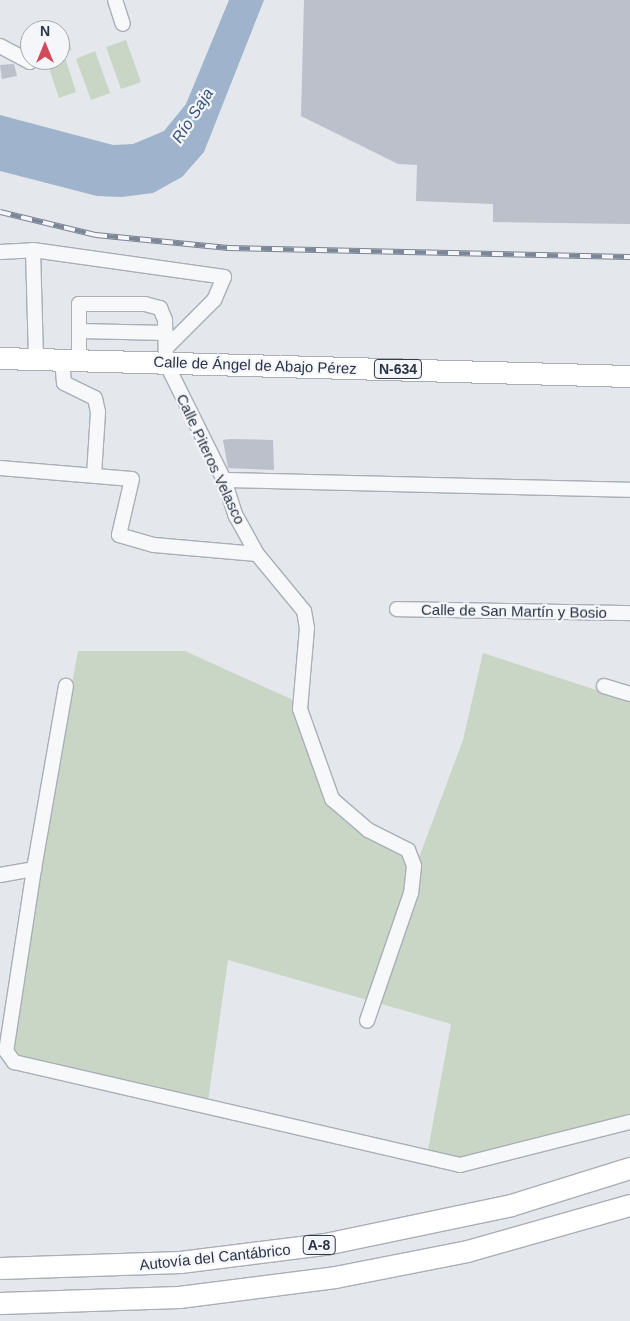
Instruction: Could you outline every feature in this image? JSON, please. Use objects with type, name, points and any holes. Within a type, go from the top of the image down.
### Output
[{"type":"highway","name":"Calle de Ángel de Abajo Pérez","points":[[0,358],[70,360],[166,355],[630,376]]},
{"type":"highway","name":"Autovía del Cantábrico","points":[[0,1268],[180,1262],[325,1244],[494,1209],[630,1168]]},
{"type":"highway","name":"A-8","points":[[0,1303],[179,1297],[319,1280],[467,1251],[630,1205]]},
{"type":"street","points":[[115,0],[123,24]]},
{"type":"street","points":[[0,46],[20,57]]},
{"type":"street","points":[[34,250],[36,360]]},
{"type":"street","points":[[0,252],[34,250],[224,277],[214,300],[166,355]]},
{"type":"street","points":[[94,475],[98,412],[95,398],[64,383],[79,331],[79,304],[145,304],[160,308],[165,326],[166,355]]},
{"type":"street","points":[[79,331],[165,326]]},
{"type":"street","name":"Calle Piteros Velasco","points":[[166,355],[257,554],[304,611],[307,628],[300,708],[332,799],[368,830],[408,850],[414,866],[411,893],[367,1020]]},
{"type":"street","points":[[0,468],[132,479],[119,535],[154,545],[257,554]]},
{"type":"street","points":[[224,480],[630,490]]},
{"type":"street","name":"Calle de San Martín y Bosio","points":[[397,609],[630,613]]},
{"type":"street","points":[[66,686],[34,869],[6,1051],[14,1062],[460,1165],[630,1122]]},
{"type":"street","points":[[604,686],[630,694]]},
{"type":"street","points":[[0,875],[34,869]]},
{"type":"green space","points":[[126,40],[141,82],[121,89],[106,47]]},
{"type":"green space","points":[[95,51],[110,93],[91,100],[76,59]]},
{"type":"green space","points":[[50,70],[69,70],[76,92],[59,98]]},
{"type":"green space","points":[[78,651],[185,651],[291,699],[330,807],[369,838],[401,854],[420,855],[463,740],[483,653],[630,701],[630,1117],[461,1161],[428,1150],[451,1024],[228,960],[208,1101],[14,1062],[6,1051]]},
{"type":"water","name":"Río Saja","points":[[229,0],[264,0],[204,152],[182,177],[153,193],[122,197],[97,196],[0,171],[0,115],[113,145],[133,144],[164,131],[186,104]]},
{"type":"building","points":[[304,0],[630,0],[630,224],[493,222],[493,204],[416,201],[417,165],[398,164],[301,116]]},
{"type":"building","points":[[14,64],[17,76],[2,79],[0,65]]},
{"type":"building","points":[[223,440],[273,440],[274,470],[228,468]]},
{"type":"railway","points":[[0,212],[96,235],[228,248],[630,257]]}]
